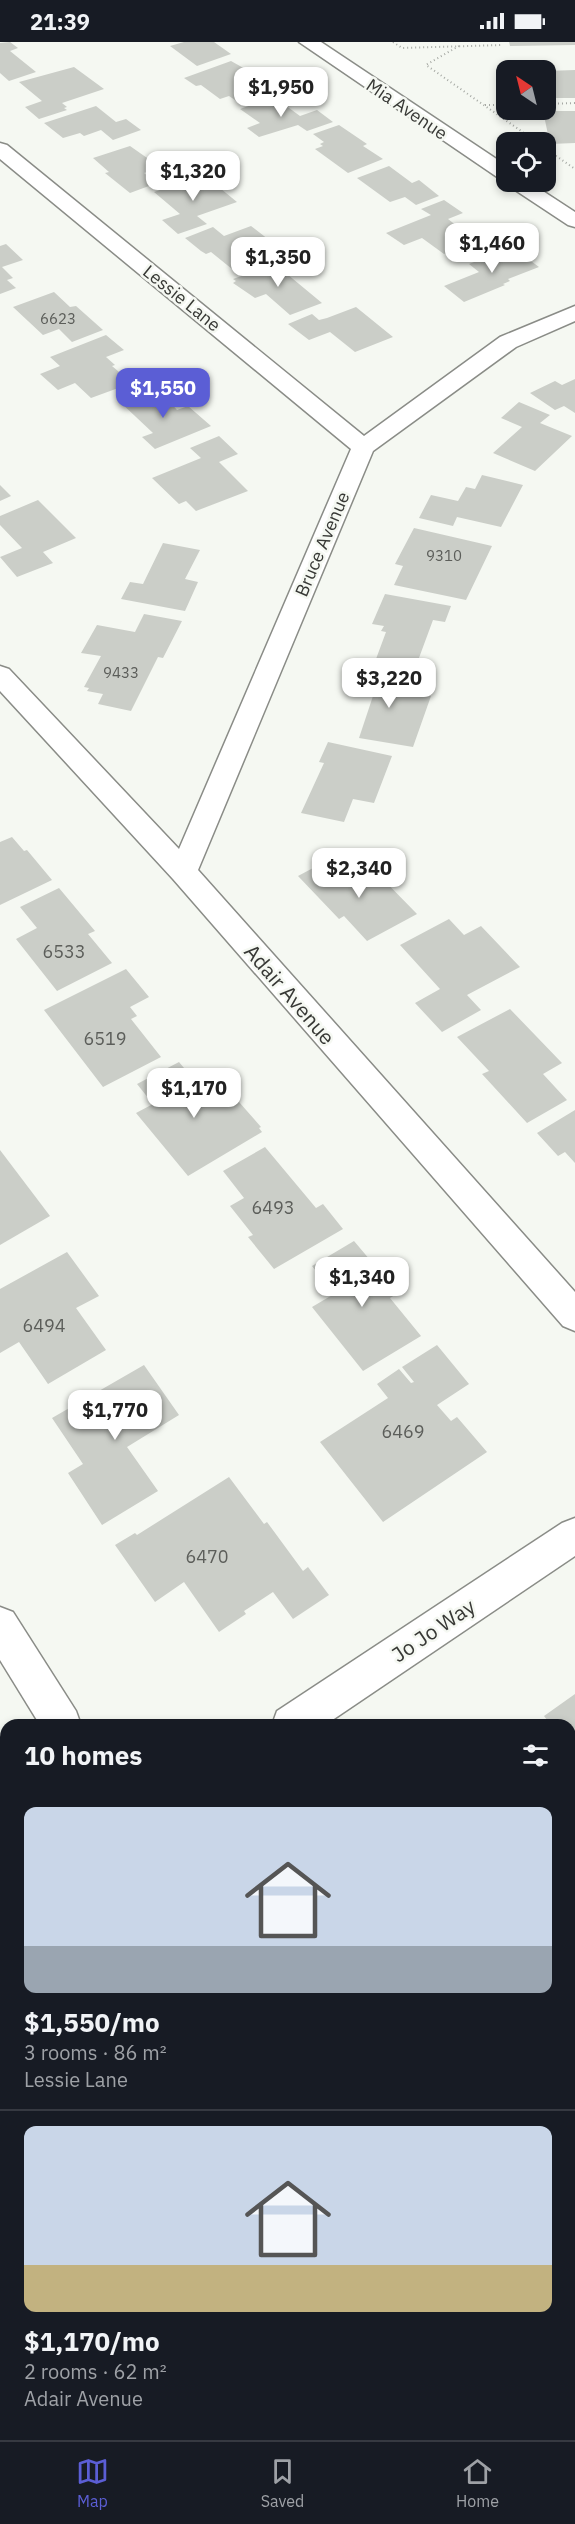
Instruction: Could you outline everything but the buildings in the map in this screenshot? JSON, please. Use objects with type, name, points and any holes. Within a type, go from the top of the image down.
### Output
[{"type":"street","name":"Mia Avenue","points":[[308,42],[496,168]]},
{"type":"street","name":"Lessie Lane","points":[[0,148],[363,447]]},
{"type":"street","points":[[531,192],[575,221]]},
{"type":"street","points":[[363,447],[508,342],[575,313]]},
{"type":"street","name":"Bruce Avenue","points":[[183,872],[363,447]]},
{"type":"street","name":"Adair Avenue","points":[[0,675],[183,872],[575,1317]]},
{"type":"street","name":"Jo Jo Way","points":[[300,1719],[575,1535]]},
{"type":"street","points":[[0,1625],[58,1719]]},
{"type":"path","points":[[393,42],[402,48],[502,45]]},
{"type":"path","points":[[459,46],[426,65],[523,132]]},
{"type":"path","points":[[556,104],[575,103]]},
{"type":"path","points":[[484,105],[496,105]]},
{"type":"path","points":[[556,156],[575,169]]}]
